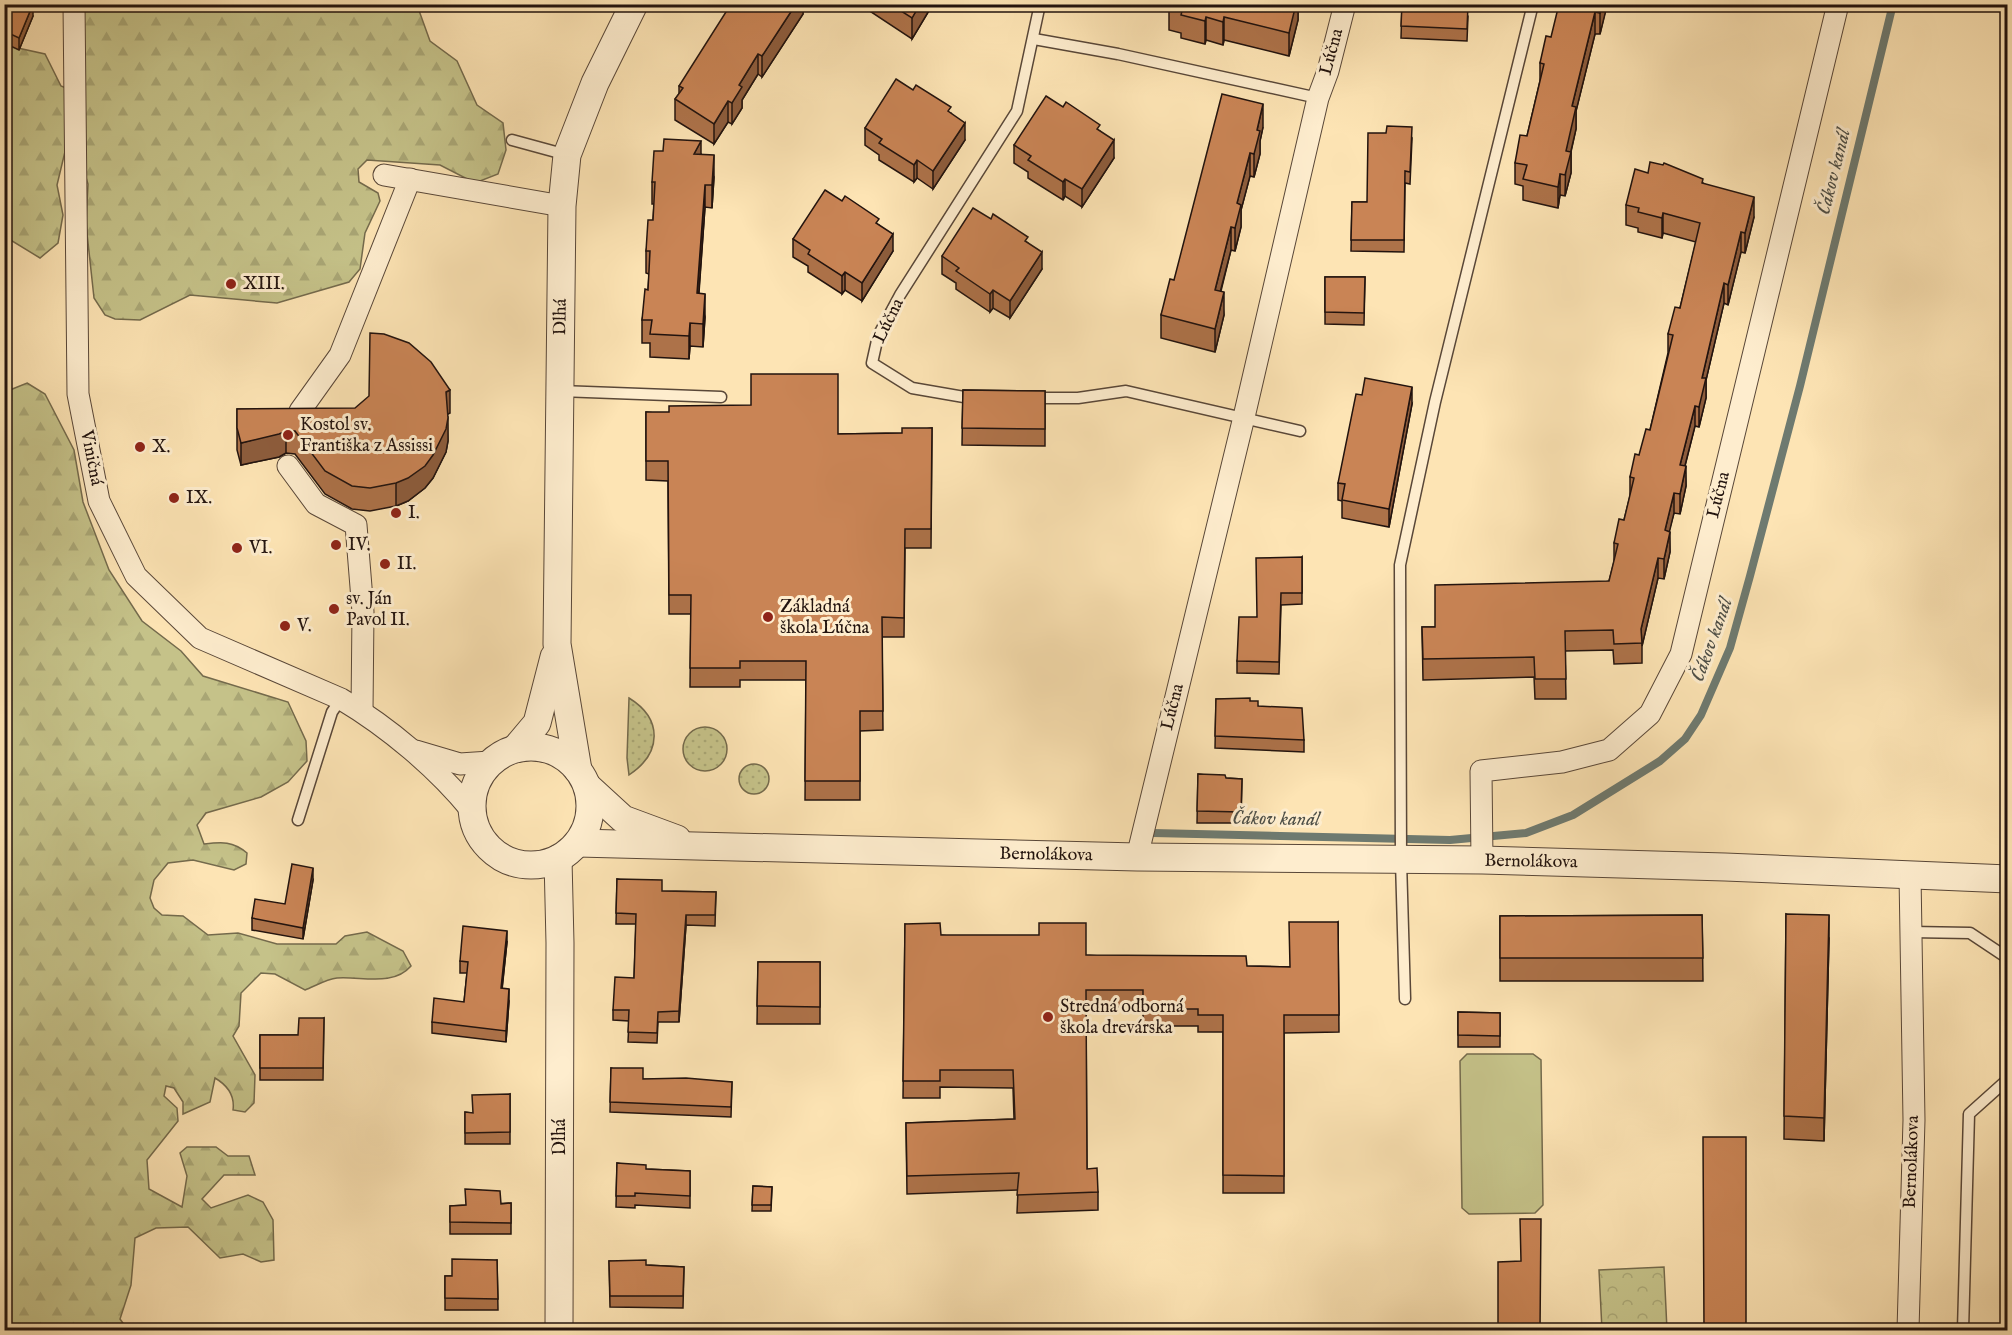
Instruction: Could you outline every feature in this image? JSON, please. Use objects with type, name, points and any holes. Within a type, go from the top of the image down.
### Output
[{"type":"street","name":"Viničná","points":[[74,4],[78,394],[99,501],[136,576],[200,638],[341,699],[362,711],[450,784],[471,810]]},
{"type":"street","name":"Dlhá","points":[[557,644],[562,206],[567,155],[595,83],[634,4]]},
{"type":"street","name":"Lúčna","points":[[1137,857],[1244,417],[1318,98],[1345,4]]},
{"type":"street","name":"Lúčna","points":[[1482,860],[1481,771],[1562,762],[1608,750],[1650,714],[1681,654],[1838,4]]},
{"type":"street","points":[[384,175],[562,206]]},
{"type":"street","points":[[300,411],[340,355],[410,179]]},
{"type":"street","points":[[288,466],[316,504],[356,525],[363,612],[362,711]]},
{"type":"street","points":[[516,748],[537,723],[557,644]]},
{"type":"street","points":[[557,644],[583,778],[590,801],[590,816],[585,830],[568,851],[545,864],[530,866],[516,864],[502,858],[480,838],[471,810],[472,793],[479,776],[490,762],[502,754],[516,748],[533,746],[550,749],[566,758],[583,778],[623,819],[698,846]]},
{"type":"street","points":[[409,750],[460,764],[490,762]]},
{"type":"street","name":"Bernolákova","points":[[568,851],[698,846],[1137,857],[1482,860],[1910,875],[1914,1120],[1908,1330]]},
{"type":"street","name":"Dlhá","points":[[559,1330],[560,943],[568,851]]},
{"type":"street","points":[[516,864],[543,891],[560,943]]},
{"type":"street","points":[[1910,875],[2007,879]]},
{"type":"lane","name":"Lúčna","points":[[987,397],[964,397],[912,388],[872,363],[878,336],[900,295],[1017,111],[1040,4]]},
{"type":"lane","points":[[1405,999],[1401,861],[1400,565],[1433,412],[1533,4]]},
{"type":"lane","name":"Lúčna","points":[[1034,39],[1118,54],[1318,98]]},
{"type":"lane","points":[[512,140],[567,155]]},
{"type":"lane","points":[[560,391],[721,397]]},
{"type":"lane","points":[[1021,398],[1078,398],[1126,391],[1300,431]]},
{"type":"lane","points":[[298,820],[332,712],[341,699]]},
{"type":"lane","points":[[1911,932],[1971,933],[2006,957],[2007,1057]]},
{"type":"lane","points":[[1963,1330],[1969,1114],[2007,1079]]},
{"type":"green space","points":[[79,5],[417,5],[430,41],[457,61],[477,105],[503,123],[506,150],[498,174],[475,183],[440,165],[367,160],[358,169],[359,182],[378,193],[380,201],[365,233],[360,269],[349,282],[277,303],[190,295],[140,320],[115,319],[105,315],[94,298],[86,224],[88,184],[74,137],[68,139],[57,185],[63,215],[58,243],[40,258],[9,239],[5,239],[4,45],[45,54],[61,86],[75,92]]},
{"type":"green space","points":[[27,383],[45,394],[74,450],[83,502],[109,570],[142,621],[181,651],[203,676],[288,702],[306,741],[307,761],[288,782],[261,797],[206,813],[197,825],[204,844],[222,843],[237,846],[247,853],[246,864],[234,870],[193,860],[168,863],[154,880],[150,898],[154,908],[162,915],[183,916],[208,935],[238,933],[277,944],[336,944],[345,936],[367,932],[403,951],[411,966],[395,976],[376,979],[337,978],[305,990],[275,974],[261,973],[241,993],[239,1026],[233,1036],[255,1075],[254,1103],[245,1112],[233,1110],[233,1100],[229,1091],[215,1078],[210,1102],[183,1114],[183,1102],[174,1088],[166,1086],[164,1096],[177,1108],[178,1121],[147,1160],[149,1189],[182,1207],[187,1176],[180,1153],[187,1147],[216,1147],[228,1156],[249,1156],[255,1175],[224,1175],[202,1199],[211,1208],[248,1195],[263,1202],[273,1220],[274,1260],[261,1262],[243,1254],[220,1258],[188,1227],[156,1228],[135,1238],[131,1285],[120,1319],[128,1330],[5,1330],[4,396],[10,390]]},
{"type":"green space","points":[[629,698],[648,716],[653,726],[654,736],[648,757],[629,775],[627,758]]},
{"type":"green space","points":[[705,727],[720,734],[727,749],[720,764],[705,771],[690,764],[683,749],[690,734]]},
{"type":"green space","points":[[754,764],[765,768],[769,779],[765,790],[754,794],[743,790],[739,779],[743,768]]},
{"type":"green space","points":[[1467,1054],[1533,1054],[1541,1060],[1543,1205],[1535,1213],[1469,1214],[1462,1208],[1460,1061]]},
{"type":"green space","points":[[1664,1267],[1667,1330],[1602,1330],[1599,1270]]},
{"type":"building","points":[[4,4],[33,4],[19,38],[4,31]]},
{"type":"building","points":[[731,4],[796,4],[762,56],[758,54],[739,85],[742,87],[732,103],[728,101],[714,124],[675,99],[683,88],[679,86]]},
{"type":"building","points":[[890,4],[920,4],[912,18]]},
{"type":"building","points":[[1170,4],[1296,4],[1289,33],[1224,17],[1223,22],[1206,17],[1205,21],[1181,15],[1182,11],[1169,7]]},
{"type":"building","points":[[1402,4],[1468,5],[1467,29],[1401,26]]},
{"type":"building","points":[[1559,4],[1602,4],[1600,13],[1595,12],[1572,106],[1576,107],[1566,151],[1571,152],[1565,175],[1560,174],[1558,187],[1523,179],[1527,165],[1515,163],[1520,135],[1527,136],[1544,64],[1540,63],[1546,36],[1551,37]]},
{"type":"building","points":[[896,79],[913,90],[916,85],[951,107],[948,111],[965,123],[933,171],[917,160],[914,165],[879,143],[882,139],[865,128]]},
{"type":"building","points":[[1222,94],[1263,104],[1257,130],[1260,131],[1254,154],[1250,153],[1237,203],[1241,205],[1235,228],[1231,227],[1215,290],[1224,292],[1215,329],[1161,315],[1170,279],[1174,280]]},
{"type":"building","points":[[1046,96],[1063,107],[1066,102],[1100,125],[1097,129],[1114,140],[1082,189],[1065,179],[1063,182],[1028,160],[1031,156],[1014,145]]},
{"type":"building","points":[[1387,126],[1412,127],[1410,172],[1405,171],[1404,240],[1351,240],[1352,202],[1367,202],[1368,133],[1386,133]]},
{"type":"building","points":[[664,139],[701,141],[694,154],[714,155],[712,185],[705,185],[697,293],[705,294],[703,324],[690,323],[689,336],[650,334],[652,320],[642,320],[645,289],[648,290],[650,251],[646,251],[648,220],[653,220],[654,151],[663,151]]},
{"type":"building","points":[[1650,162],[1663,165],[1664,163],[1703,179],[1702,183],[1754,197],[1745,233],[1741,232],[1728,285],[1724,283],[1702,378],[1706,378],[1699,407],[1695,406],[1680,465],[1686,466],[1680,494],[1674,493],[1665,530],[1670,532],[1664,559],[1658,558],[1641,629],[1642,643],[1614,644],[1613,630],[1565,631],[1566,679],[1535,679],[1534,657],[1423,659],[1422,627],[1435,627],[1435,585],[1609,581],[1618,544],[1614,543],[1619,519],[1624,520],[1634,478],[1630,477],[1635,454],[1639,455],[1646,429],[1650,430],[1673,335],[1668,334],[1675,307],[1680,308],[1700,223],[1663,213],[1662,218],[1638,212],[1639,208],[1626,205],[1635,169],[1648,173]]},
{"type":"building","points":[[825,190],[842,201],[845,196],[879,219],[876,223],[893,234],[862,283],[845,272],[842,276],[808,254],[810,250],[793,239]]},
{"type":"building","points":[[973,208],[991,219],[993,214],[1028,237],[1025,241],[1042,252],[1010,301],[993,290],[990,294],[956,271],[959,268],[942,256]]},
{"type":"building","points":[[1325,277],[1365,277],[1364,313],[1325,312]]},
{"type":"building","name":"Kostol sv. Františka z Assissi","points":[[370,333],[384,334],[409,343],[431,362],[450,390],[446,392],[448,418],[446,429],[425,466],[396,483],[370,488],[352,486],[325,471],[295,431],[286,431],[241,443],[237,428],[237,409],[355,408],[369,396]]},
{"type":"building","points":[[751,374],[838,374],[838,434],[902,433],[902,428],[932,428],[931,529],[905,529],[904,618],[882,617],[883,711],[860,711],[860,781],[805,781],[806,661],[740,661],[740,668],[690,668],[691,595],[669,595],[668,461],[646,461],[646,412],[669,412],[669,406],[751,405]]},
{"type":"building","points":[[1365,378],[1412,387],[1389,509],[1342,500],[1345,484],[1338,483],[1356,394],[1362,395]]},
{"type":"building","points":[[963,390],[1045,391],[1045,429],[962,428]]},
{"type":"building","points":[[1302,557],[1302,593],[1281,593],[1279,662],[1237,661],[1239,617],[1257,617],[1256,558]]},
{"type":"building","points":[[1250,698],[1250,701],[1258,701],[1258,706],[1302,708],[1304,740],[1215,736],[1216,699]]},
{"type":"building","points":[[1198,774],[1225,775],[1226,778],[1242,779],[1241,812],[1197,811]]},
{"type":"building","points":[[292,864],[313,868],[303,928],[252,918],[255,899],[285,904]]},
{"type":"building","points":[[617,879],[662,880],[662,891],[716,892],[715,915],[686,915],[679,1011],[658,1012],[657,1033],[628,1032],[629,1010],[613,1010],[615,977],[634,978],[636,914],[616,913]]},
{"type":"building","points":[[1786,914],[1829,915],[1824,1118],[1784,1116]]},
{"type":"building","points":[[1702,915],[1703,958],[1500,958],[1500,916]]},
{"type":"building","points":[[1289,922],[1338,922],[1339,1015],[1284,1015],[1284,1176],[1223,1175],[1223,1015],[1198,1015],[1198,1009],[1143,1009],[1143,990],[1086,990],[1087,1169],[1097,1168],[1098,1192],[1017,1195],[1019,1173],[907,1176],[906,1123],[1015,1119],[1013,1070],[940,1070],[940,1081],[903,1081],[905,924],[940,923],[941,935],[1039,935],[1039,923],[1086,923],[1086,955],[1246,956],[1247,966],[1290,967]]},
{"type":"building","points":[[463,926],[507,931],[501,988],[509,989],[506,1031],[432,1022],[434,998],[464,1002],[468,962],[460,961]]},
{"type":"building","points":[[758,962],[820,962],[820,1007],[757,1006]]},
{"type":"building","points":[[1458,1012],[1500,1013],[1500,1036],[1458,1035]]},
{"type":"building","points":[[299,1018],[324,1018],[323,1068],[260,1068],[260,1035],[298,1035]]},
{"type":"building","points":[[611,1068],[643,1068],[643,1079],[686,1078],[732,1082],[731,1107],[610,1102]]},
{"type":"building","points":[[510,1094],[510,1132],[465,1133],[465,1112],[473,1113],[472,1095]]},
{"type":"building","points":[[1703,1137],[1746,1137],[1746,1330],[1704,1330]]},
{"type":"building","points":[[617,1163],[646,1165],[646,1169],[690,1171],[690,1196],[635,1193],[635,1196],[616,1196]]},
{"type":"building","points":[[753,1186],[772,1187],[771,1205],[752,1205]]},
{"type":"building","points":[[465,1189],[500,1191],[501,1204],[511,1203],[511,1223],[450,1222],[450,1206],[466,1205]]},
{"type":"building","points":[[1520,1219],[1541,1219],[1540,1330],[1498,1330],[1498,1262],[1521,1261]]},
{"type":"building","points":[[452,1259],[497,1260],[498,1299],[445,1298],[445,1276],[452,1276]]},
{"type":"building","points":[[646,1260],[646,1265],[684,1267],[683,1296],[610,1296],[609,1261]]},
{"type":"waterway","name":"Čákov kanál","points":[[1153,833],[1450,840],[1526,833],[1573,815],[1660,761],[1685,739],[1701,715],[1730,648],[1800,386],[1893,4]]},
{"type":"place","name":"XIII.","points":[[231,284]]},
{"type":"place","name":"Kostol sv. Františka z Assissi","points":[[288,435]]},
{"type":"place","name":"X.","points":[[140,447]]},
{"type":"place","name":"IX.","points":[[174,498]]},
{"type":"place","name":"I.","points":[[396,513]]},
{"type":"place","name":"IV.","points":[[336,545]]},
{"type":"place","name":"VI.","points":[[237,548]]},
{"type":"place","name":"II.","points":[[385,564]]},
{"type":"place","name":"sv. Ján Pavol II.","points":[[334,609]]},
{"type":"place","name":"Základná škola Lúčna","points":[[768,617]]},
{"type":"place","name":"V.","points":[[285,626]]},
{"type":"place","name":"Stredná odborná škola drevárska","points":[[1048,1017]]}]
